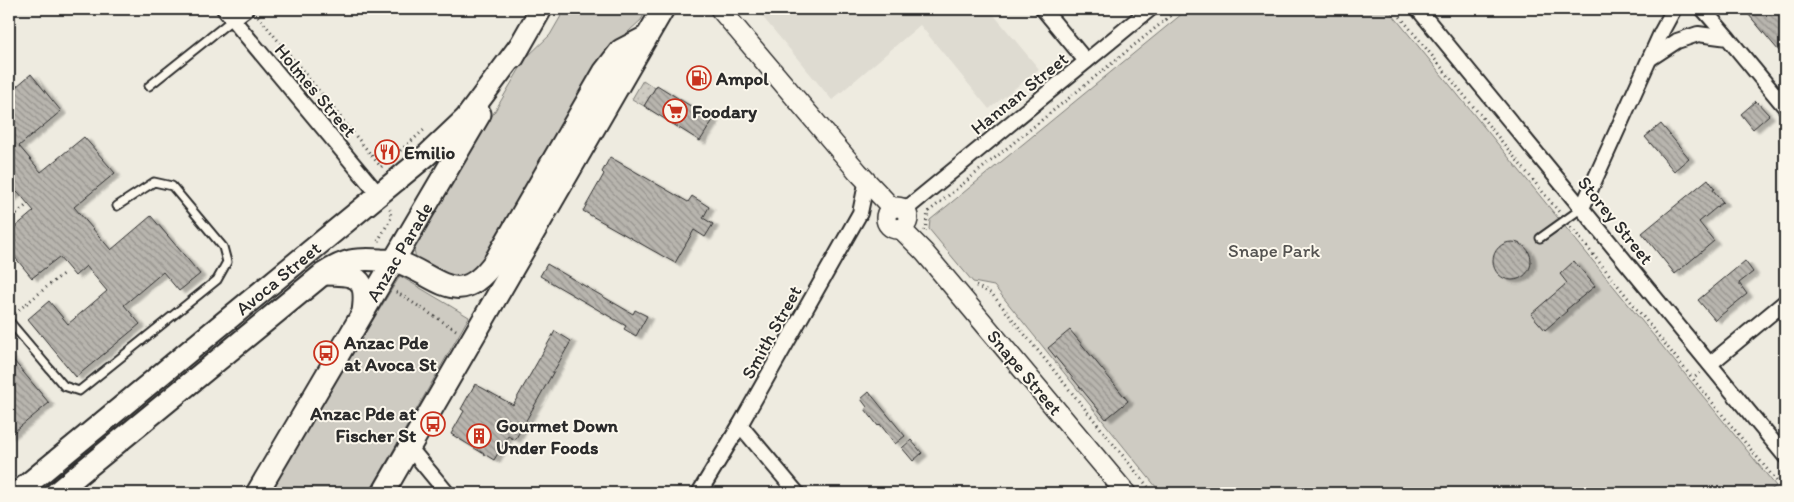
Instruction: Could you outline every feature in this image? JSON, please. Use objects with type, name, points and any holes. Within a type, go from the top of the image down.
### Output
[{"type":"main road","name":"Anzac Parade","points":[[257,493],[395,261],[541,9]]},
{"type":"main road","points":[[383,493],[663,9]]},
{"type":"main road","points":[[395,261],[456,288],[468,286],[478,281],[495,261],[604,72],[621,50],[646,37]]},
{"type":"main road","name":"Avoca Street","points":[[17,493],[434,149],[466,118],[520,47]]},
{"type":"main road","name":"Avoca Street","points":[[56,493],[323,274],[340,264],[356,259],[395,261]]},
{"type":"main road","points":[[323,274],[344,274],[354,277],[360,282],[364,290],[363,312]]},
{"type":"main road","points":[[113,414],[129,433]]},
{"type":"street","points":[[229,14],[246,9]]},
{"type":"street","name":"Snape Street","points":[[720,9],[862,178],[901,214],[924,252],[1126,493]]},
{"type":"street","points":[[1043,9],[1086,61]]},
{"type":"street","name":"Hannan Street","points":[[901,214],[1150,9]]},
{"type":"street","name":"Storey Street","points":[[1418,9],[1785,456]]},
{"type":"street","points":[[1582,208],[1674,9]]},
{"type":"street","points":[[1703,9],[1785,107]]},
{"type":"street","name":"Holmes Street","points":[[229,14],[379,195]]},
{"type":"street","points":[[1650,58],[1677,40],[1698,34],[1728,38]]},
{"type":"street","name":"Smith Street","points":[[699,493],[740,425],[860,213],[862,178]]},
{"type":"street","points":[[1710,364],[1785,302]]},
{"type":"street","points":[[740,425],[797,493]]},
{"type":"street","points":[[409,447],[447,493]]},
{"type":"lane","points":[[149,86],[229,14]]},
{"type":"lane","points":[[9,319],[64,386],[79,391],[217,280],[227,262],[223,247],[172,186],[154,182],[117,206]]},
{"type":"lane","points":[[1540,238],[1582,208]]},
{"type":"path","points":[[252,9],[381,167]]},
{"type":"path","points":[[925,231],[928,212],[1179,9]]},
{"type":"path","points":[[1394,9],[1780,485],[1779,493]]},
{"type":"path","points":[[377,244],[391,218],[391,210],[379,195]]},
{"type":"path","points":[[9,220],[28,204]]},
{"type":"path","points":[[9,319],[64,273]]},
{"type":"path","points":[[973,284],[992,294],[1153,493]]},
{"type":"path","points":[[391,288],[459,331],[455,338]]},
{"type":"path","points":[[9,304],[16,312]]},
{"type":"path","points":[[1694,378],[1710,364]]},
{"type":"shaded area","points":[[769,9],[989,9],[1039,69],[989,109],[920,25],[832,100],[761,15]]},
{"type":"green space","points":[[565,9],[647,9],[641,20],[615,44],[490,255],[478,269],[466,276],[451,276],[437,271],[416,259],[414,249],[526,58],[550,35]]},
{"type":"green space","name":"Snape Park","points":[[1188,9],[1388,9],[1776,486],[1767,493],[1161,493],[994,286],[973,282],[929,229],[930,220]]},
{"type":"green space","points":[[643,80],[655,88],[644,106],[632,99]]},
{"type":"green space","points":[[400,276],[469,317],[369,493],[267,493]]},
{"type":"building","points":[[1744,9],[1785,9],[1785,58],[1773,44]]},
{"type":"building","points":[[31,74],[61,111],[19,146],[41,172],[84,137],[115,173],[74,207],[111,250],[151,216],[200,274],[179,291],[163,272],[124,305],[140,324],[76,377],[28,319],[49,301],[68,324],[107,291],[86,266],[75,276],[59,257],[32,278],[9,250],[9,232],[34,211],[18,192],[9,199],[9,93]]},
{"type":"building","name":"Foodary","points":[[657,85],[713,120],[700,141],[644,106]]},
{"type":"building","points":[[1756,101],[1769,115],[1753,129],[1741,114]]},
{"type":"building","points":[[1661,124],[1689,158],[1674,171],[1645,137]]},
{"type":"building","points":[[610,157],[688,202],[692,196],[709,207],[703,218],[713,224],[705,237],[694,230],[675,263],[583,211],[604,174],[602,172]]},
{"type":"building","points":[[1708,179],[1715,189],[1713,190],[1723,202],[1699,222],[1714,241],[1675,274],[1642,233]]},
{"type":"building","points":[[1512,242],[1526,247],[1531,261],[1526,275],[1512,280],[1498,275],[1493,261],[1498,247]]},
{"type":"building","points":[[1574,261],[1595,286],[1545,330],[1531,314],[1567,283],[1560,274]]},
{"type":"building","points":[[1745,261],[1753,272],[1739,283],[1747,294],[1715,320],[1698,300]]},
{"type":"building","points":[[547,264],[633,314],[635,310],[647,316],[636,336],[624,329],[626,326],[540,276]]},
{"type":"building","points":[[1070,330],[1128,401],[1106,419],[1048,348]]},
{"type":"building","points":[[555,331],[571,341],[515,440],[508,436],[494,460],[451,434],[464,411],[461,409],[475,384],[513,405]]},
{"type":"building","points":[[9,355],[49,403],[9,436]]},
{"type":"building","points":[[869,392],[905,436],[895,444],[880,424],[878,426],[865,409],[867,407],[861,399]]},
{"type":"building","points":[[911,440],[922,453],[913,461],[902,448]]},
{"type":"place","name":"Ampol","points":[[699,78]]},
{"type":"place","name":"Foodary","points":[[675,111]]},
{"type":"place","name":"Emilio","points":[[387,152]]},
{"type":"place","name":"Anzac Pde at Avoca St","points":[[326,353]]},
{"type":"place","name":"Anzac Pde at Fischer St","points":[[433,424]]},
{"type":"place","name":"Gourmet Down Under Foods","points":[[479,436]]}]
